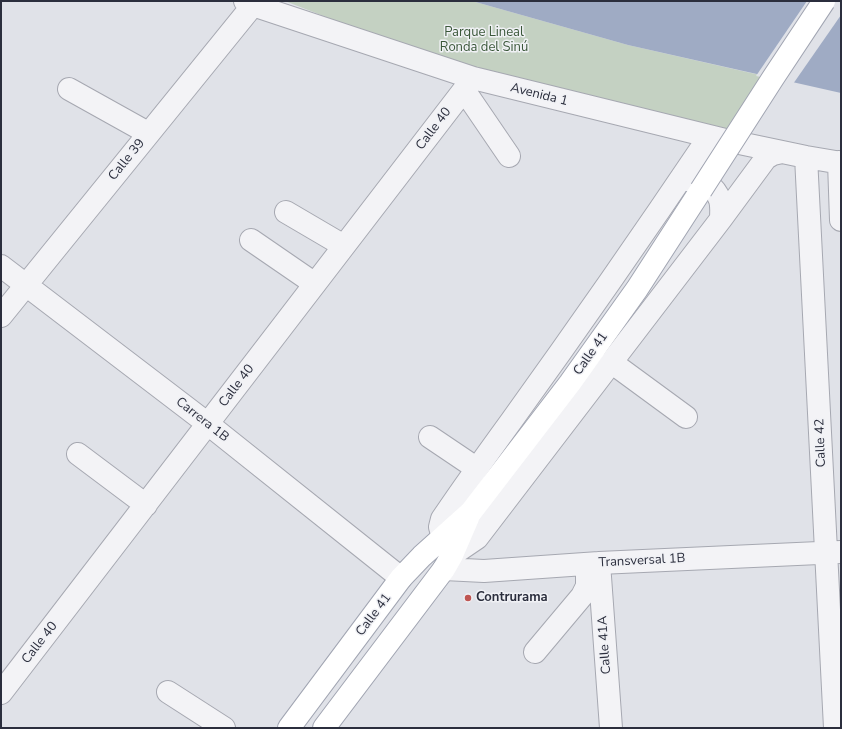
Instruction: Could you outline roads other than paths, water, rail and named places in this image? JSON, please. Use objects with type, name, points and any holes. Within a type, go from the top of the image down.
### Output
[{"type":"main road","name":"Calle 41","points":[[324,728],[446,554],[471,512],[570,383],[637,289],[824,1]]},
{"type":"main road","name":"Calle 41","points":[[290,728],[402,578],[422,556],[446,554]]},
{"type":"street","name":"Avenida 1","points":[[249,3],[468,84],[709,137],[840,163]]},
{"type":"street","name":"Calle 39","points":[[1,316],[148,133],[249,3]]},
{"type":"street","points":[[468,84],[509,156]]},
{"type":"street","name":"Calle 40","points":[[1,693],[468,84]]},
{"type":"street","points":[[69,90],[148,133]]},
{"type":"street","points":[[709,137],[512,420],[476,468],[442,519],[440,527],[446,554],[477,538],[766,158],[773,154],[782,152]]},
{"type":"street","name":"Calle 42","points":[[806,157],[818,374],[833,552],[835,728]]},
{"type":"street","points":[[840,163],[841,220]]},
{"type":"street","points":[[680,180],[697,180],[710,186],[720,201],[721,219]]},
{"type":"street","points":[[286,212],[344,246]]},
{"type":"street","points":[[251,240],[315,284]]},
{"type":"street","name":"Carrera 1B","points":[[1,266],[208,424],[402,578]]},
{"type":"street","points":[[611,362],[686,417]]},
{"type":"street","points":[[430,437],[476,468]]},
{"type":"street","points":[[78,454],[146,505]]},
{"type":"street","points":[[477,538],[484,571]]},
{"type":"street","name":"Transversal 1B","points":[[446,554],[484,571],[593,563],[833,552]]},
{"type":"street","points":[[535,652],[582,596],[587,586],[593,563]]},
{"type":"street","name":"Calle 41A","points":[[593,563],[611,728]]},
{"type":"street","points":[[168,692],[224,728]]},
{"type":"water","points":[[472,1],[841,1],[841,93],[628,45]]},
{"type":"place","name":"Contrurama","points":[[468,598]]},
{"type":"park label","name":"Parque Lineal Ronda del Sinú","points":[[484,40]]}]
